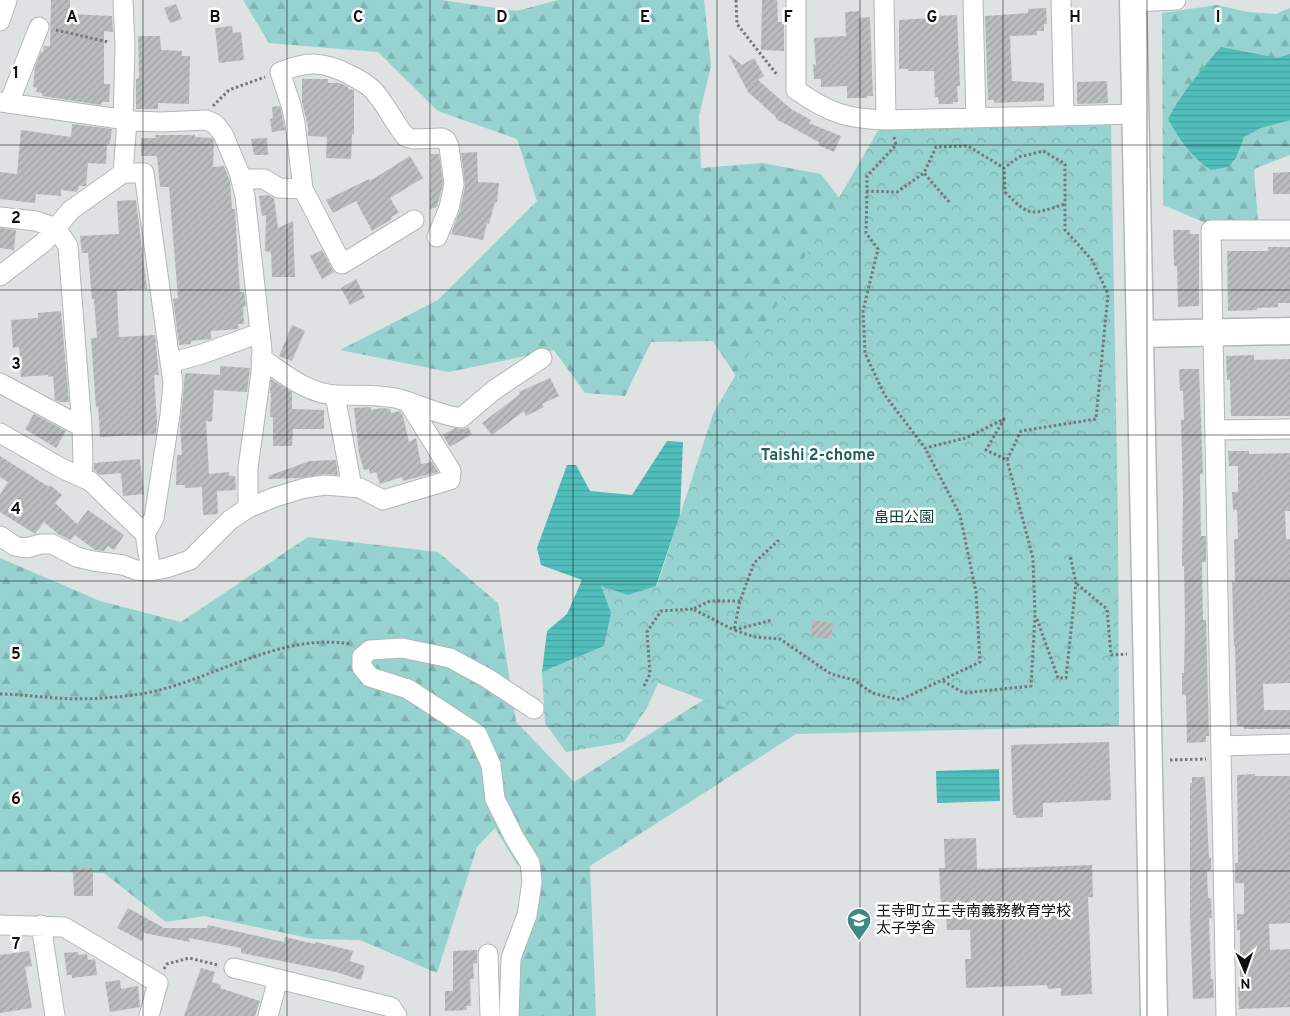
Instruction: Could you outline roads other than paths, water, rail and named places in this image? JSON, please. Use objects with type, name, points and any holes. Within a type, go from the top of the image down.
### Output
[{"type":"street","points":[[0,21],[7,0]]},
{"type":"street","points":[[123,0],[125,47],[123,174]]},
{"type":"street","points":[[796,0],[796,90],[820,106],[846,116],[860,119],[890,120],[1136,114]]},
{"type":"street","points":[[884,0],[890,120]]},
{"type":"street","points":[[974,0],[976,118]]},
{"type":"street","points":[[1060,0],[1064,115]]},
{"type":"street","points":[[1154,1016],[1133,1],[1176,0]]},
{"type":"street","points":[[39,27],[4,103],[125,120],[161,122],[206,120],[215,124],[223,134],[241,179],[260,333],[261,358],[258,401],[248,468],[248,508]]},
{"type":"street","points":[[414,220],[342,264],[303,189],[295,123],[280,72],[297,65],[320,64],[336,67],[363,82],[373,90],[406,138],[442,138],[446,140],[450,147],[454,184],[449,208],[437,237]]},
{"type":"street","points":[[0,276],[44,242],[71,210],[123,174],[144,173],[172,383],[170,415],[154,518],[145,534]]},
{"type":"street","points":[[241,179],[264,179],[279,188],[303,189]]},
{"type":"street","points":[[0,217],[36,222],[56,228],[68,246],[82,427],[82,477]]},
{"type":"street","points":[[1226,1016],[1211,230],[1290,230]]},
{"type":"street","points":[[1140,334],[1290,331]]},
{"type":"street","points":[[170,363],[260,333]]},
{"type":"street","points":[[261,358],[304,387],[318,392],[335,395],[376,395],[398,399],[446,416],[462,418],[494,390],[542,358]]},
{"type":"street","points":[[0,383],[82,427]]},
{"type":"street","points":[[335,395],[352,487]]},
{"type":"street","points":[[0,536],[15,546],[26,548],[41,544],[52,544],[92,562],[123,565],[136,570],[151,571],[190,560],[230,520],[248,508],[305,488],[325,485],[360,488],[383,500],[450,480],[451,471],[408,402]]},
{"type":"street","points":[[1215,430],[1290,429]]},
{"type":"street","points":[[0,433],[90,482],[145,534],[151,571]]},
{"type":"street","points":[[508,1016],[511,958],[527,915],[532,882],[530,863],[495,800],[492,765],[477,734],[408,689],[370,677],[362,667],[362,657],[370,650],[402,648],[450,658],[487,678],[534,709]]},
{"type":"street","points":[[1221,752],[1290,744]]},
{"type":"street","points":[[0,925],[64,927],[158,983],[149,1016]]},
{"type":"street","points":[[41,925],[56,1016]]},
{"type":"street","points":[[488,954],[490,1016]]},
{"type":"street","points":[[234,968],[391,1007],[397,1016]]},
{"type":"street","points":[[268,1016],[278,979]]},
{"type":"place","name":"王寺町立王寺南義務教育学校 太子学舎","points":[[859,941]]},
{"type":"district","name":"Taishi 2-chome","points":[[818,454]]},
{"type":"park label","name":"畠田公園","points":[[904,517]]}]
